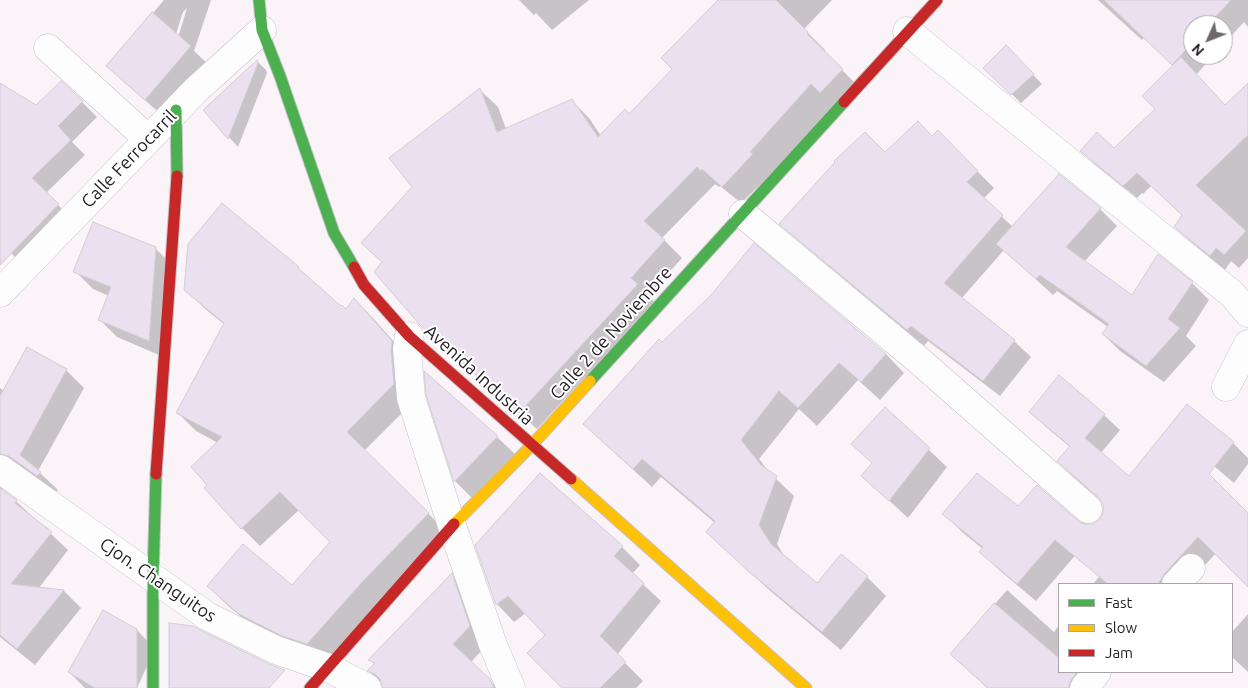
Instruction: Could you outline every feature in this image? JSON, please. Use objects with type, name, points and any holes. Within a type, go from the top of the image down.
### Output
[{"type":"street","name":"Avenida Industria","points":[[259,0],[262,30],[280,76],[334,233],[364,285],[409,336],[806,688]]},
{"type":"street","name":"Calle 2 de Noviembre","points":[[310,688],[452,526],[532,445],[937,0]]},
{"type":"street","name":"Calle Ferrocarril","points":[[0,293],[196,89],[262,30]]},
{"type":"street","points":[[907,31],[1243,295]]},
{"type":"street","points":[[48,48],[148,139]]},
{"type":"street","points":[[154,688],[153,578],[155,489],[177,170],[176,110]]},
{"type":"street","points":[[742,214],[915,357],[1088,509]]},
{"type":"street","points":[[409,336],[407,348],[411,398],[493,645],[511,688]]},
{"type":"street","points":[[1226,387],[1248,344]]},
{"type":"street","name":"Cjon. Changuitos","points":[[0,469],[207,616],[276,650],[329,668],[367,688]]},
{"type":"street","points":[[1084,688],[1096,673]]},
{"type":"building","points":[[718,0],[776,0],[843,69],[820,93],[811,84],[750,152],[753,154],[722,187],[702,169],[701,171],[697,167],[644,221],[665,240],[631,278],[638,284],[519,413],[420,325],[374,272],[382,262],[361,243],[412,187],[389,158],[480,88],[497,132],[572,99],[598,137],[625,109],[629,114],[672,69],[661,58]]},
{"type":"building","points":[[1104,0],[1231,0],[1217,15],[1183,15],[1183,53],[1172,65]]},
{"type":"building","points":[[152,12],[191,46],[145,100],[106,66]]},
{"type":"building","points":[[1006,45],[1034,74],[1011,95],[983,68]]},
{"type":"building","points":[[1181,57],[1183,65],[1188,65],[1225,105],[1248,83],[1248,135],[1196,185],[1246,231],[1224,255],[1216,248],[1210,256],[1174,227],[1182,215],[1137,173],[1123,186],[1080,151],[1097,132],[1114,148],[1155,109],[1142,96]]},
{"type":"building","points":[[257,60],[258,63],[228,139],[203,110]]},
{"type":"building","points":[[61,81],[83,101],[58,126],[71,140],[32,178],[59,204],[0,265],[0,83],[36,105]]},
{"type":"building","points":[[918,121],[932,136],[938,130],[978,171],[967,182],[1003,215],[944,283],[1015,340],[983,381],[911,326],[907,330],[779,224],[834,161],[865,132],[885,152]]},
{"type":"building","points":[[1059,174],[1101,208],[1066,247],[1132,295],[1158,254],[1193,282],[1168,319],[1180,328],[1146,366],[1102,334],[1109,324],[1040,275],[1036,279],[996,244]]},
{"type":"building","points":[[222,203],[299,267],[341,306],[346,309],[354,298],[392,341],[394,384],[347,432],[429,513],[364,580],[307,644],[282,636],[239,614],[207,586],[243,544],[292,585],[330,542],[280,492],[241,529],[204,488],[207,485],[191,467],[222,437],[176,413],[224,323],[184,290],[188,244]]},
{"type":"building","points":[[93,222],[156,247],[149,341],[98,320],[111,287],[73,272]]},
{"type":"building","points":[[754,243],[886,354],[861,382],[839,363],[798,408],[779,391],[741,440],[761,465],[777,476],[759,525],[771,544],[817,583],[841,554],[868,576],[822,632],[748,571],[706,532],[715,521],[642,459],[633,469],[583,424],[659,339],[662,342],[711,295]]},
{"type":"building","points":[[27,347],[67,369],[20,455],[41,472],[37,476],[9,456],[0,454],[0,396]]},
{"type":"building","points":[[424,371],[498,436],[454,482],[426,395]]},
{"type":"building","points":[[1059,375],[1105,414],[1085,438],[1129,476],[1187,404],[1234,442],[1209,474],[1248,513],[1248,587],[1198,537],[1165,573],[1159,583],[1107,583],[1055,540],[1017,584],[979,552],[983,547],[942,514],[977,473],[1018,506],[1037,485],[1078,521],[1084,524],[1093,524],[1100,519],[1103,513],[1103,504],[1099,498],[1057,461],[1070,446],[1029,412]]},
{"type":"building","points":[[885,407],[930,448],[889,501],[861,476],[872,463],[851,444]]},
{"type":"building","points":[[540,473],[623,546],[614,556],[644,583],[600,636],[626,662],[600,688],[562,688],[527,653],[545,635],[508,596],[496,605],[475,545]]},
{"type":"building","points":[[0,488],[17,500],[15,503],[52,532],[11,584],[64,590],[17,649],[0,635]]},
{"type":"building","points":[[452,573],[470,626],[453,644],[490,679],[494,688],[383,688],[380,679],[375,674],[367,671],[375,663],[368,660]]},
{"type":"building","points":[[994,603],[1058,657],[1058,673],[1076,673],[1069,688],[988,688],[950,654]]},
{"type":"building","points":[[103,610],[137,629],[137,688],[95,688],[68,672]]},
{"type":"building","points":[[169,623],[193,626],[285,670],[269,688],[169,688]]},
{"type":"traffic: fast","points":[[259,0],[262,30],[280,76],[334,233],[354,267]]},
{"type":"traffic: fast","points":[[590,381],[844,102]]},
{"type":"traffic: fast","points":[[176,110],[177,176]]},
{"type":"traffic: fast","points":[[153,688],[153,578],[156,474]]},
{"type":"traffic: slow","points":[[454,524],[532,445],[590,381]]},
{"type":"traffic: slow","points":[[571,479],[806,688]]},
{"type":"traffic: jam","points":[[844,102],[937,0]]},
{"type":"traffic: jam","points":[[156,474],[177,176]]},
{"type":"traffic: jam","points":[[354,267],[364,285],[409,336],[571,479]]},
{"type":"traffic: jam","points":[[310,688],[454,524]]}]
